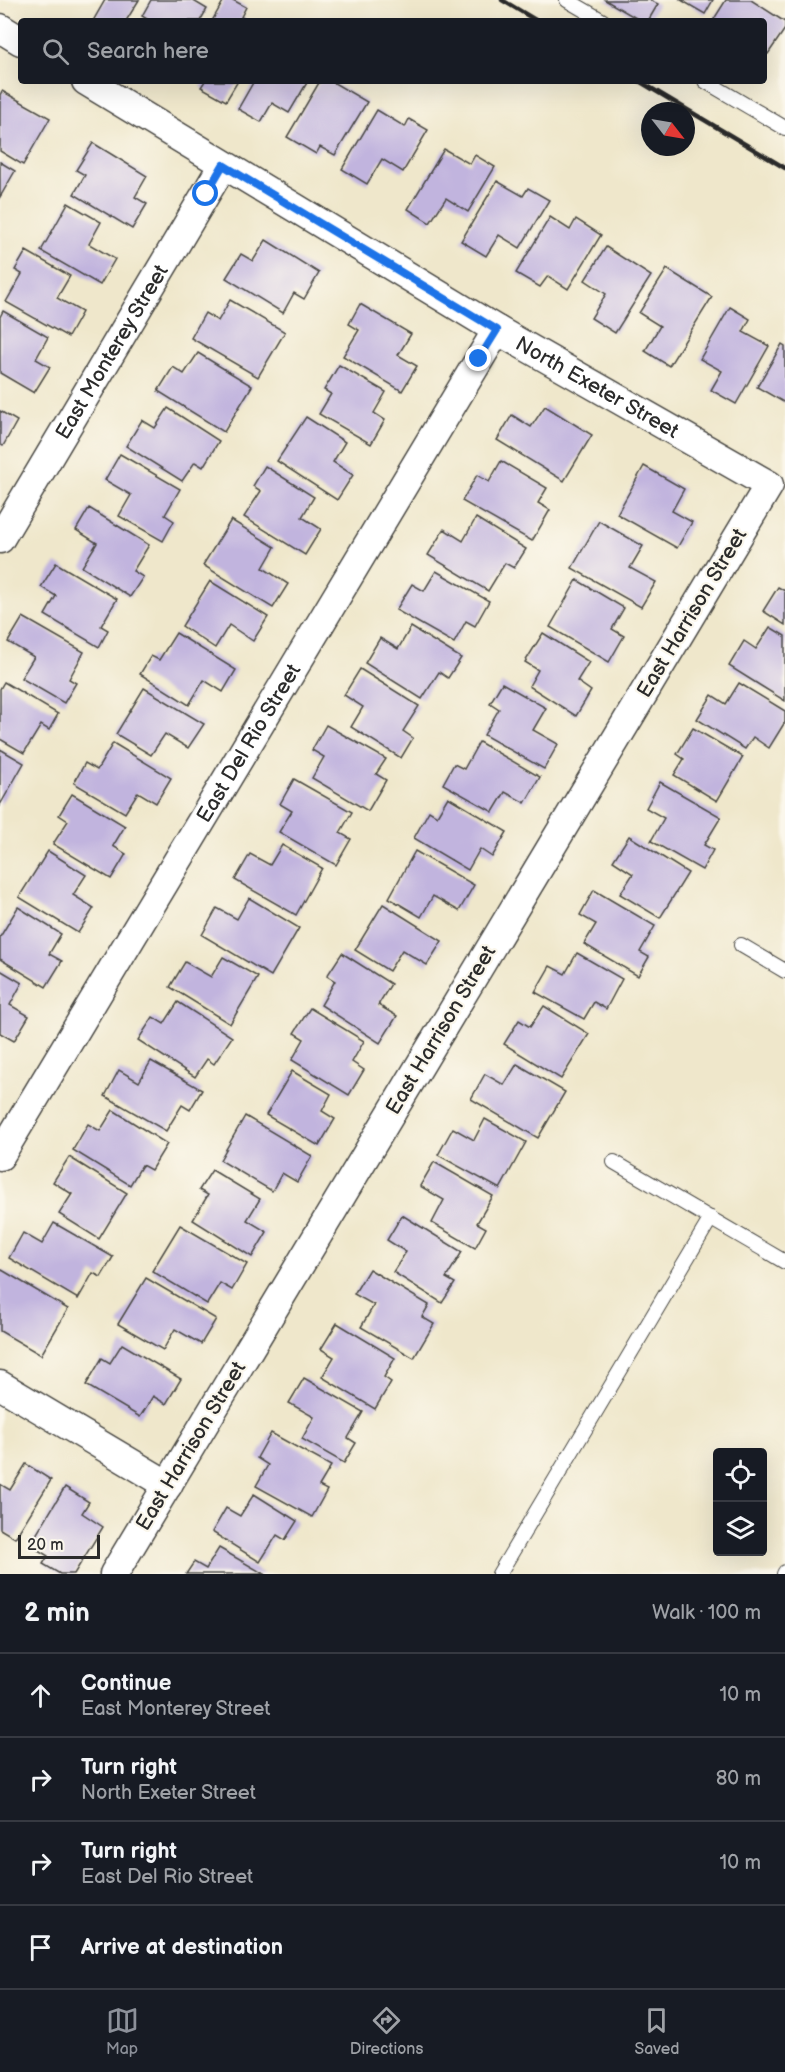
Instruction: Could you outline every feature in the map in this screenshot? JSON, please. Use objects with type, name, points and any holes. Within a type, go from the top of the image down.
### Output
[{"type":"street","points":[[0,28],[18,39]]},
{"type":"street","name":"North Exeter Street","points":[[91,84],[497,330],[769,485]]},
{"type":"street","name":"East Monterey Street","points":[[0,539],[223,165]]},
{"type":"street","name":"East Del Rio Street","points":[[0,1156],[497,330]]},
{"type":"street","name":"East Harrison Street","points":[[114,1574],[769,485]]},
{"type":"street","points":[[0,1385],[168,1485]]},
{"type":"lane","points":[[567,0],[598,18]]},
{"type":"lane","points":[[710,84],[785,128]]},
{"type":"lane","points":[[741,945],[785,971]]},
{"type":"lane","points":[[614,1162],[785,1262]]},
{"type":"lane","points":[[499,1574],[711,1218]]},
{"type":"building","points":[[105,0],[139,0],[128,18],[95,18]]},
{"type":"building","points":[[151,0],[192,0],[207,9],[202,18],[145,18],[142,16]]},
{"type":"building","points":[[224,0],[233,0],[246,7],[241,17],[243,18],[214,18]]},
{"type":"building","points":[[605,0],[650,0],[658,4],[650,18],[636,18]]},
{"type":"building","points":[[681,0],[713,0],[705,14]]},
{"type":"building","points":[[726,0],[751,0],[785,22],[785,29],[768,54],[767,18],[715,18]]},
{"type":"building","points":[[203,84],[236,84],[226,101],[201,87]]},
{"type":"building","points":[[252,84],[306,84],[289,113],[272,103],[261,122],[238,109]]},
{"type":"building","points":[[318,84],[336,84],[367,102],[335,155],[320,147],[316,154],[287,137]]},
{"type":"building","points":[[2,91],[50,118],[23,165],[0,151],[0,95]]},
{"type":"building","points":[[377,110],[405,127],[409,119],[428,130],[403,172],[382,159],[367,184],[342,169]]},
{"type":"building","points":[[93,143],[147,176],[135,197],[147,204],[132,229],[74,194],[85,175],[76,170]]},
{"type":"building","points":[[444,149],[470,164],[475,155],[495,167],[468,212],[446,198],[430,223],[408,209]]},
{"type":"building","points":[[0,162],[15,171],[0,197]]},
{"type":"building","points":[[497,181],[523,196],[528,188],[549,200],[520,248],[499,235],[486,256],[461,241]]},
{"type":"building","points":[[68,203],[101,222],[89,244],[115,259],[100,285],[41,251]]},
{"type":"building","points":[[550,217],[570,230],[576,219],[601,235],[568,289],[548,276],[540,287],[516,273]]},
{"type":"building","points":[[266,240],[319,273],[304,299],[294,293],[283,313],[226,278],[241,254],[253,261]]},
{"type":"building","points":[[606,247],[651,276],[615,333],[591,318],[606,294],[585,280]]},
{"type":"building","points":[[26,251],[70,276],[57,298],[82,312],[68,337],[6,302],[22,274],[15,270]]},
{"type":"building","points":[[667,269],[712,297],[669,366],[645,351],[660,326],[639,313]]},
{"type":"building","points":[[230,300],[285,332],[258,377],[191,338],[205,313],[218,321]]},
{"type":"building","points":[[360,304],[411,334],[398,355],[417,366],[402,391],[343,356],[359,330],[349,324]]},
{"type":"building","points":[[730,307],[750,319],[743,332],[769,346],[736,404],[711,390],[722,371],[700,359]]},
{"type":"building","points":[[3,311],[48,337],[36,359],[50,367],[34,393],[0,373],[0,317]]},
{"type":"building","points":[[782,344],[785,346],[785,403],[757,387]]},
{"type":"building","points":[[198,353],[252,386],[224,432],[158,391],[173,367],[184,374]]},
{"type":"building","points":[[339,365],[386,392],[374,413],[385,420],[371,444],[319,414],[331,394],[324,390]]},
{"type":"building","points":[[545,406],[592,435],[564,481],[497,440],[512,415],[531,427]]},
{"type":"building","points":[[168,408],[219,441],[203,467],[195,462],[182,481],[126,446],[142,420],[155,428]]},
{"type":"building","points":[[0,411],[17,421],[3,446],[0,444]]},
{"type":"building","points":[[306,417],[345,442],[333,462],[353,475],[337,500],[277,461]]},
{"type":"building","points":[[120,454],[180,489],[165,515],[174,521],[163,541],[119,516],[131,495],[105,480]]},
{"type":"building","points":[[501,461],[547,488],[538,503],[550,510],[532,541],[462,501],[477,475],[489,482]]},
{"type":"building","points":[[265,466],[314,497],[302,517],[321,529],[305,555],[244,517],[261,491],[253,486]]},
{"type":"building","points":[[644,466],[684,489],[672,511],[692,522],[677,548],[617,514]]},
{"type":"building","points":[[89,508],[149,545],[133,571],[143,577],[130,597],[82,567],[97,543],[76,530]]},
{"type":"building","points":[[476,518],[526,549],[514,568],[505,563],[488,591],[428,555],[444,529],[463,541]]},
{"type":"building","points":[[231,520],[275,547],[263,568],[288,584],[273,608],[203,565]]},
{"type":"building","points":[[599,521],[643,546],[630,568],[656,582],[641,607],[572,568]]},
{"type":"building","points":[[56,563],[117,599],[101,626],[108,630],[99,647],[45,615],[56,596],[41,587]]},
{"type":"building","points":[[436,571],[489,601],[475,626],[466,621],[454,643],[396,610],[412,584],[424,591]]},
{"type":"building","points":[[577,580],[624,608],[612,629],[624,636],[609,662],[550,627]]},
{"type":"building","points":[[210,581],[268,617],[253,641],[229,625],[215,648],[182,626]]},
{"type":"building","points":[[778,587],[785,591],[785,625],[763,611]]},
{"type":"building","points":[[23,617],[84,652],[69,679],[76,683],[64,703],[21,678],[34,657],[8,642]]},
{"type":"building","points":[[411,627],[461,658],[448,678],[439,672],[422,699],[365,663],[380,638],[398,649]]},
{"type":"building","points":[[770,627],[785,636],[785,701],[729,666],[744,641],[756,649]]},
{"type":"building","points":[[176,633],[236,670],[223,692],[204,680],[189,705],[140,674],[151,656],[159,660]]},
{"type":"building","points":[[543,633],[589,662],[577,681],[591,691],[576,716],[529,686],[538,670],[525,662]]},
{"type":"building","points":[[360,669],[419,706],[403,731],[413,738],[401,758],[351,727],[363,707],[344,695]]},
{"type":"building","points":[[4,682],[58,714],[49,730],[41,725],[24,753],[0,739],[0,689]]},
{"type":"building","points":[[502,683],[546,708],[533,730],[558,744],[544,769],[484,735],[499,709],[490,703]]},
{"type":"building","points":[[739,683],[785,711],[785,722],[769,748],[753,737],[745,749],[697,719],[712,695],[726,704]]},
{"type":"building","points":[[144,688],[204,724],[188,748],[165,734],[151,755],[116,734]]},
{"type":"building","points":[[326,725],[386,759],[376,774],[386,780],[368,811],[312,778],[324,757],[312,750]]},
{"type":"building","points":[[693,728],[743,757],[717,801],[674,775],[684,759],[677,754]]},
{"type":"building","points":[[479,742],[540,777],[525,803],[505,792],[493,812],[443,784],[454,764],[464,769]]},
{"type":"building","points":[[113,743],[171,778],[156,803],[138,792],[125,813],[74,783],[85,763],[97,770]]},
{"type":"building","points":[[0,749],[24,763],[0,805]]},
{"type":"building","points":[[294,779],[352,812],[340,833],[351,839],[336,865],[279,832],[292,811],[280,804]]},
{"type":"building","points":[[660,782],[721,817],[704,845],[713,850],[702,870],[651,841],[664,818],[646,808]]},
{"type":"building","points":[[72,794],[125,826],[113,846],[126,854],[111,879],[53,844],[68,821],[59,815]]},
{"type":"building","points":[[448,797],[507,832],[492,857],[480,849],[468,870],[414,838],[429,811],[437,816]]},
{"type":"building","points":[[629,836],[688,873],[660,918],[620,894],[633,874],[613,861]]},
{"type":"building","points":[[282,845],[322,868],[296,915],[235,880],[250,854],[270,865]]},
{"type":"building","points":[[48,851],[86,875],[73,895],[94,908],[78,933],[19,897]]},
{"type":"building","points":[[415,851],[474,885],[459,911],[433,896],[421,917],[389,898]]},
{"type":"building","points":[[594,890],[655,926],[640,952],[649,957],[638,976],[584,944],[596,924],[580,915]]},
{"type":"building","points":[[249,898],[299,928],[271,976],[202,935],[217,908],[237,919]]},
{"type":"building","points":[[383,904],[442,941],[427,965],[402,950],[389,971],[355,950]]},
{"type":"building","points":[[18,907],[61,934],[49,954],[62,961],[46,987],[0,959],[0,937]]},
{"type":"building","points":[[342,953],[391,984],[378,1005],[397,1016],[380,1043],[321,1005],[335,981],[327,976]]},
{"type":"building","points":[[577,953],[622,979],[606,1009],[594,1002],[584,1019],[535,992],[550,966],[565,974]]},
{"type":"building","points":[[223,957],[258,977],[230,1024],[170,987],[185,962],[211,977]]},
{"type":"building","points":[[0,970],[22,983],[10,1005],[29,1016],[14,1041],[0,1033]]},
{"type":"building","points":[[178,1002],[232,1037],[214,1064],[207,1059],[195,1077],[138,1040],[153,1017],[164,1024]]},
{"type":"building","points":[[544,1006],[589,1034],[561,1079],[504,1044],[519,1020],[530,1027]]},
{"type":"building","points":[[310,1008],[364,1041],[352,1062],[364,1070],[349,1095],[292,1060],[304,1039],[294,1033]]},
{"type":"building","points":[[151,1061],[202,1090],[190,1110],[182,1105],[166,1131],[105,1096],[119,1070],[139,1082]]},
{"type":"building","points":[[517,1064],[565,1092],[538,1138],[471,1099],[485,1074],[504,1085]]},
{"type":"building","points":[[292,1071],[331,1094],[322,1111],[335,1119],[319,1146],[266,1115]]},
{"type":"building","points":[[113,1110],[167,1144],[151,1170],[142,1165],[130,1185],[73,1150],[88,1124],[100,1131]]},
{"type":"building","points":[[245,1116],[312,1156],[297,1182],[282,1173],[272,1191],[220,1160]]},
{"type":"building","points":[[485,1119],[526,1142],[500,1189],[438,1155],[453,1128],[474,1140]]},
{"type":"building","points":[[69,1157],[127,1193],[99,1239],[59,1214],[72,1194],[53,1182]]},
{"type":"building","points":[[434,1162],[493,1196],[477,1223],[486,1228],[475,1248],[432,1223],[444,1200],[420,1186]]},
{"type":"building","points":[[212,1170],[260,1199],[247,1220],[267,1232],[252,1257],[193,1220],[208,1195],[199,1190]]},
{"type":"building","points":[[402,1215],[462,1252],[446,1278],[455,1283],[442,1303],[393,1272],[406,1252],[387,1240]]},
{"type":"building","points":[[54,1223],[113,1257],[101,1277],[93,1273],[78,1299],[9,1258],[23,1233],[42,1244]]},
{"type":"building","points":[[180,1225],[247,1264],[232,1290],[220,1283],[207,1304],[152,1271]]},
{"type":"building","points":[[369,1269],[429,1305],[422,1317],[434,1324],[414,1358],[361,1327],[374,1305],[354,1294]]},
{"type":"building","points":[[2,1270],[68,1309],[41,1355],[0,1331],[0,1272]]},
{"type":"building","points":[[146,1278],[216,1319],[201,1344],[175,1329],[163,1350],[118,1324]]},
{"type":"building","points":[[337,1323],[395,1358],[384,1377],[391,1382],[375,1409],[322,1377],[334,1357],[321,1349]]},
{"type":"building","points":[[122,1344],[181,1379],[166,1404],[153,1396],[140,1417],[86,1385],[102,1358],[110,1363]]},
{"type":"building","points":[[304,1378],[363,1412],[348,1438],[356,1443],[344,1463],[302,1439],[314,1417],[289,1403]]},
{"type":"building","points":[[271,1433],[331,1466],[319,1486],[327,1490],[312,1517],[256,1486],[268,1465],[257,1458]]},
{"type":"building","points":[[26,1464],[51,1480],[15,1538],[0,1529],[0,1484],[10,1490]]},
{"type":"building","points":[[65,1487],[89,1502],[82,1513],[103,1527],[74,1574],[60,1574],[43,1564],[48,1556],[30,1545]]},
{"type":"building","points":[[254,1494],[297,1521],[285,1540],[277,1535],[260,1562],[212,1532],[226,1508],[240,1516]]},
{"type":"building","points":[[219,1548],[264,1574],[186,1574],[194,1562],[206,1569]]},
{"type":"railway","points":[[502,0],[532,18]]},
{"type":"railway","points":[[644,84],[785,168]]},
{"type":"route","points":[[206,194],[223,165],[497,330],[479,359]]}]
